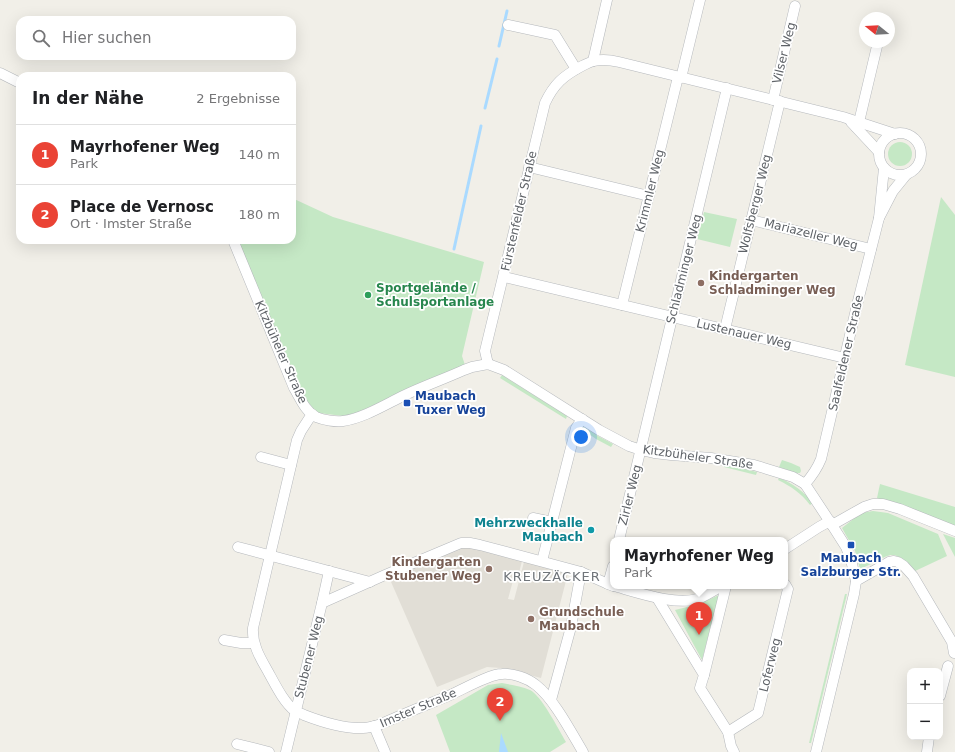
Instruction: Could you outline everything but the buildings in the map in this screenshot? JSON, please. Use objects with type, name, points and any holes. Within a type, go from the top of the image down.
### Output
[{"type":"street","points":[[593,61],[607,0]]},
{"type":"street","name":"Krimmler Weg","points":[[622,305],[700,0]]},
{"type":"street","name":"Vilser Weg","points":[[776,101],[795,6]]},
{"type":"street","points":[[508,25],[555,36],[576,69]]},
{"type":"street","points":[[877,48],[858,125],[879,152]]},
{"type":"street","name":"Fürstenfelder Straße","points":[[488,364],[485,352],[545,103],[550,92],[558,82],[576,69],[593,61],[608,60],[619,62],[843,117],[858,125],[895,134]]},
{"type":"street","points":[[0,73],[16,81]]},
{"type":"street","name":"Schladminger Weg","points":[[641,450],[727,88]]},
{"type":"street","name":"Wolfsberger Weg","points":[[724,329],[751,220],[776,101]]},
{"type":"street","points":[[895,134],[907,134],[913,137],[920,146],[922,158],[920,164],[912,173],[900,176],[894,175],[888,172],[881,163],[879,152],[881,145],[890,136],[895,134]]},
{"type":"street","points":[[529,167],[649,196]]},
{"type":"street","name":"Saalfeldener Straße","points":[[805,484],[812,477],[821,459],[879,218],[884,168]]},
{"type":"street","name":"Saalfeldener Straße","points":[[879,218],[893,191],[906,175]]},
{"type":"street","name":"Mariazeller Weg","points":[[751,220],[871,249]]},
{"type":"street","name":"Kitzbüheler Straße","points":[[235,244],[294,388],[305,408],[317,417],[328,420],[342,421],[358,417],[464,370],[488,364],[504,370],[599,430],[629,446],[641,450],[671,455],[711,458],[754,465],[793,476],[805,484],[846,547],[856,581],[816,752]]},
{"type":"street","name":"Lustenauer Weg","points":[[504,277],[845,358]]},
{"type":"street","name":"Imster Straße","points":[[312,414],[297,440],[252,636],[254,644],[264,664],[284,699],[296,711],[312,718],[337,725],[365,728],[374,726],[492,676],[500,674],[515,676],[536,685],[551,700],[583,752]]},
{"type":"street","points":[[542,561],[576,428],[582,419]]},
{"type":"street","name":"Zirler Weg","points":[[620,537],[641,450]]},
{"type":"street","points":[[261,457],[291,465]]},
{"type":"street","points":[[788,547],[819,527],[873,504],[882,504],[900,509],[955,531]]},
{"type":"street","points":[[533,518],[552,522]]},
{"type":"street","name":"Stubener Weg","points":[[322,603],[461,543],[480,545],[542,561],[581,572],[610,584]]},
{"type":"street","points":[[238,548],[370,582]]},
{"type":"street","points":[[856,581],[889,562],[894,561],[904,566],[913,576],[952,642],[954,652],[947,658],[947,662],[951,669],[943,689]]},
{"type":"street","name":"Stubener Weg","points":[[286,752],[329,571]]},
{"type":"street","points":[[551,700],[571,627],[581,572]]},
{"type":"street","points":[[626,589],[657,598],[684,601],[698,599],[716,589]]},
{"type":"street","points":[[725,589],[700,688],[728,732],[734,752]]},
{"type":"street","name":"Loferweg","points":[[728,732],[758,713],[788,589]]},
{"type":"street","points":[[657,598],[704,675]]},
{"type":"street","points":[[224,640],[254,644]]},
{"type":"street","points":[[374,726],[385,752]]},
{"type":"street","points":[[927,752],[929,740]]},
{"type":"street","points":[[237,744],[269,752]]},
{"type":"shaded area","points":[[464,546],[522,561],[518,577],[514,577],[508,599],[514,600],[524,562],[568,573],[541,678],[501,668],[487,667],[437,687],[388,575]]},
{"type":"green space","points":[[900,142],[909,145],[912,154],[909,163],[900,166],[891,163],[888,154],[891,145]]},
{"type":"green space","points":[[941,197],[955,215],[955,377],[905,365]]},
{"type":"green space","name":"Sportgelände / Schulsportanlage","points":[[296,200],[333,217],[484,262],[462,356],[465,365],[356,413],[343,416],[319,413],[312,409],[299,390],[240,244],[296,244]]},
{"type":"green space","points":[[704,212],[737,219],[730,247],[697,239]]},
{"type":"green space","points":[[502,375],[567,416],[566,419],[500,378]]},
{"type":"green space","points":[[584,426],[613,444],[611,447],[582,429]]},
{"type":"green space","points":[[782,460],[800,467],[800,473],[779,467]]},
{"type":"green space","points":[[724,464],[757,472],[756,475],[724,467]]},
{"type":"green space","points":[[779,478],[798,488],[813,503],[810,505],[796,491],[778,480]]},
{"type":"green space","points":[[880,484],[955,507],[955,527],[877,498]]},
{"type":"green space","points":[[873,511],[888,513],[938,534],[947,556],[913,572],[904,560],[895,555],[889,555],[860,569],[855,551],[842,528],[861,513]]},
{"type":"green space","points":[[943,534],[955,538],[955,557]]},
{"type":"green space","points":[[845,594],[847,594],[811,743],[809,743]]},
{"type":"green space","points":[[719,595],[702,660],[675,610],[699,604]]},
{"type":"green space","points":[[502,683],[530,690],[534,693],[550,713],[566,742],[550,752],[450,752],[436,715],[488,685]]},
{"type":"water","points":[[501,733],[508,752],[499,752]]},
{"type":"waterway","points":[[499,46],[507,11]]},
{"type":"waterway","points":[[485,108],[497,59]]},
{"type":"waterway","points":[[454,249],[481,126]]},
{"type":"place","name":"Kindergarten Schladminger Weg","points":[[701,283]]},
{"type":"place","name":"Sportgelände / Schulsportanlage","points":[[368,295]]},
{"type":"place","name":"Maubach Tuxer Weg","points":[[407,403]]},
{"type":"place","name":"Mehrzweckhalle Maubach","points":[[591,530]]},
{"type":"place","name":"Maubach Salzburger Str.","points":[[851,545]]},
{"type":"place","name":"Kindergarten Stubener Weg","points":[[489,569]]},
{"type":"place","name":"Grundschule Maubach","points":[[531,619]]},
{"type":"place","name":"Mayrhofener Weg","points":[[699,635]]},
{"type":"place","name":"Place de Vernosc","points":[[500,721]]},
{"type":"district","name":"KREUZÄCKER","points":[[552,576]]}]
